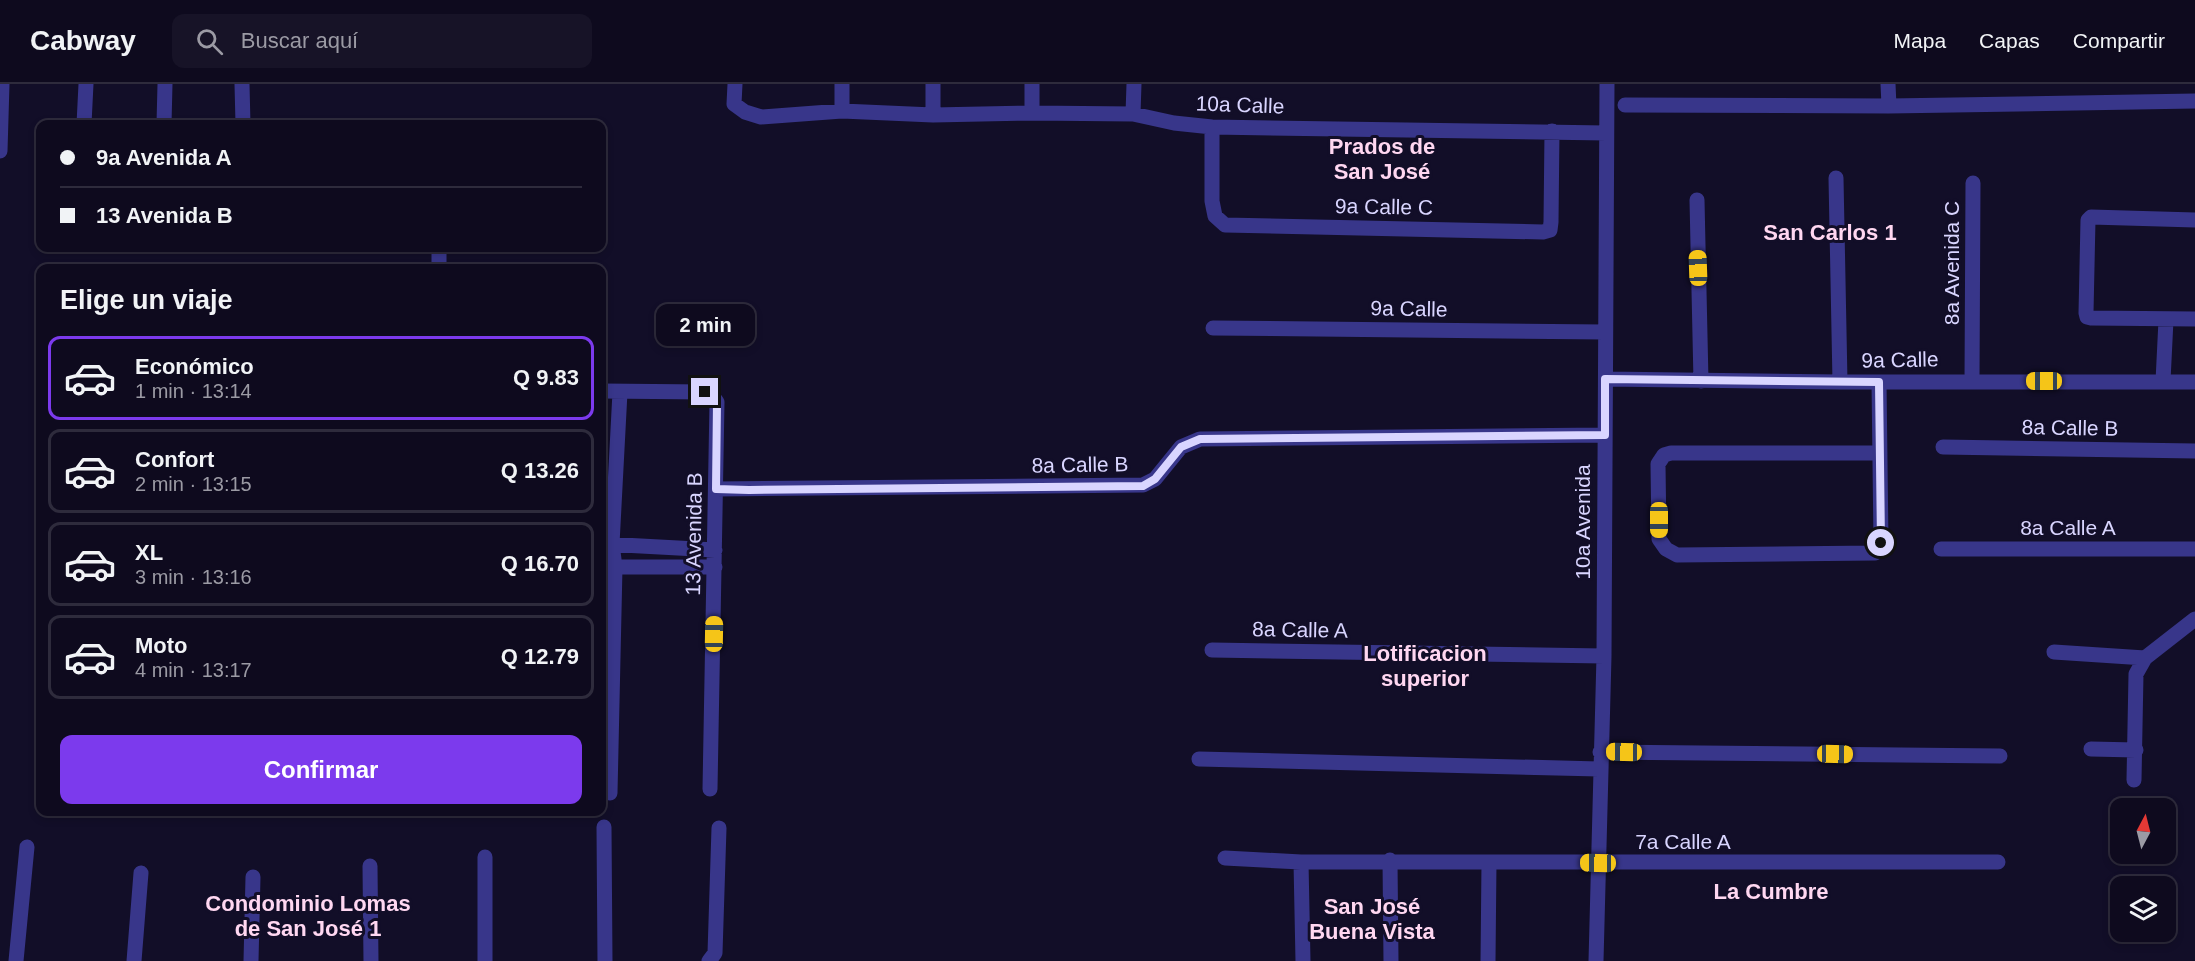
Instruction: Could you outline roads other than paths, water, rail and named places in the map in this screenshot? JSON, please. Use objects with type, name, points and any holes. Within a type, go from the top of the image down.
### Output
[{"type":"street","points":[[0,151],[2,84]]},
{"type":"street","points":[[84,120],[86,84]]},
{"type":"street","points":[[164,120],[165,84]]},
{"type":"street","points":[[242,84],[243,120]]},
{"type":"street","name":"10a Calle","points":[[735,84],[734,104],[745,112],[761,117],[842,111],[933,115],[1133,114],[1174,123],[1212,127],[1606,133]]},
{"type":"street","points":[[842,84],[842,111]]},
{"type":"street","points":[[933,84],[933,115]]},
{"type":"street","points":[[1032,84],[1032,113]]},
{"type":"street","points":[[1133,114],[1134,84]]},
{"type":"street","name":"10a Avenida","points":[[1596,961],[1599,769],[1604,656],[1607,84]]},
{"type":"street","points":[[1888,84],[1889,106]]},
{"type":"street","points":[[1625,105],[1889,106],[2195,101]]},
{"type":"street","name":"9a Calle C","points":[[1212,127],[1212,201],[1215,216],[1225,225],[1543,232],[1550,230],[1551,222],[1552,131]]},
{"type":"street","points":[[1836,178],[1840,382]]},
{"type":"street","name":"8a Avenida C","points":[[1972,380],[1973,183]]},
{"type":"street","points":[[1696,200],[1701,381]]},
{"type":"street","points":[[2195,220],[2094,215],[2088,220],[2086,313],[2087,317],[2091,318],[2195,319]]},
{"type":"street","points":[[2163,381],[2166,320]]},
{"type":"street","name":"9a Calle","points":[[1213,328],[1605,332]]},
{"type":"street","name":"9a Calle","points":[[1605,379],[1840,382],[1972,380],[2195,382]]},
{"type":"street","points":[[1879,382],[1880,453],[1881,543],[1880,550],[1875,553],[1677,555],[1666,549],[1659,539],[1658,464],[1664,455],[1671,453],[1880,453]]},
{"type":"street","points":[[606,391],[620,392],[607,544],[610,793]]},
{"type":"street","name":"13 Avenida B","points":[[620,392],[705,392],[712,395],[717,402],[710,789]]},
{"type":"street","name":"8a Calle B","points":[[716,489],[1143,486],[1155,479],[1181,447],[1200,439],[1605,435]]},
{"type":"street","name":"8a Calle B","points":[[1943,447],[2195,451]]},
{"type":"street","points":[[607,544],[715,550]]},
{"type":"street","name":"8a Calle A","points":[[1941,549],[2195,549]]},
{"type":"street","points":[[608,567],[715,567]]},
{"type":"street","points":[[2134,780],[2136,674],[2145,658],[2195,619]]},
{"type":"street","name":"8a Calle A","points":[[1212,650],[1604,656]]},
{"type":"street","points":[[2054,652],[2145,658]]},
{"type":"street","points":[[2091,749],[2136,750]]},
{"type":"street","points":[[1600,752],[2000,756]]},
{"type":"street","points":[[1199,759],[1599,769]]},
{"type":"street","points":[[604,827],[605,961]]},
{"type":"street","points":[[712,957],[719,828]]},
{"type":"street","points":[[16,961],[27,848]]},
{"type":"street","points":[[485,961],[486,857]]},
{"type":"street","name":"7a Calle A","points":[[1225,858],[1301,862],[1390,860],[1598,863],[1998,862]]},
{"type":"street","points":[[1390,860],[1391,961]]},
{"type":"street","points":[[1301,862],[1303,961]]},
{"type":"street","points":[[1488,961],[1489,862]]},
{"type":"street","points":[[370,866],[371,961]]},
{"type":"street","points":[[134,961],[141,873]]},
{"type":"street","points":[[251,961],[253,877]]},
{"type":"district","name":"Prados de San José","points":[[1382,158]]},
{"type":"district","name":"San Carlos 1","points":[[1830,232]]},
{"type":"district","name":"Lotificacion superior","points":[[1425,666]]},
{"type":"district","name":"La Cumbre","points":[[1771,891]]},
{"type":"district","name":"Condominio Lomas de San José 1","points":[[308,916]]},
{"type":"district","name":"San José Buena Vista","points":[[1372,918]]}]
